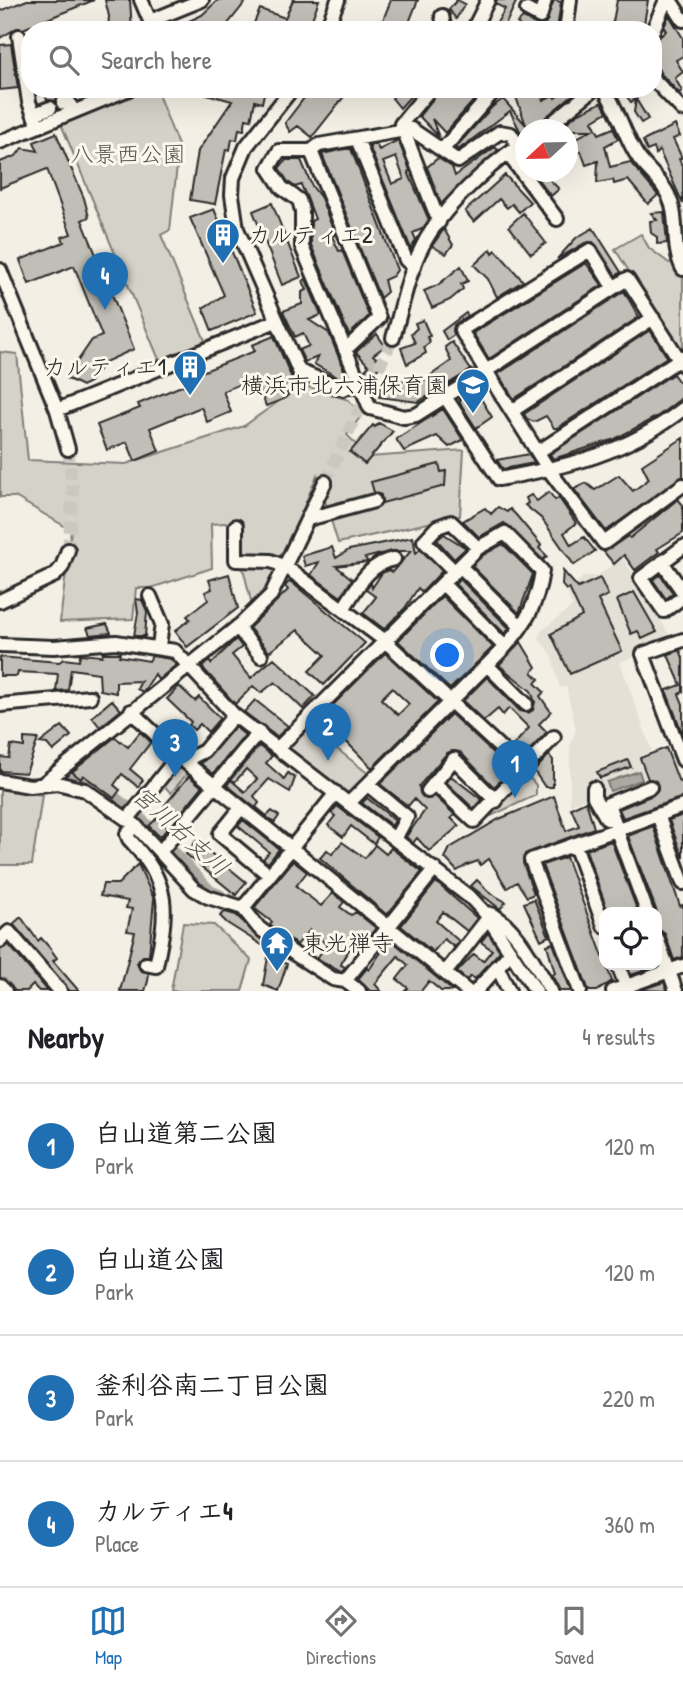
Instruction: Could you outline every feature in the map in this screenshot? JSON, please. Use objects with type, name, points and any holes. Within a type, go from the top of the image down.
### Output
[{"type":"street","points":[[141,0],[149,21]]},
{"type":"street","points":[[159,21],[202,0]]},
{"type":"street","points":[[330,21],[338,0]]},
{"type":"street","points":[[477,21],[488,0]]},
{"type":"street","points":[[527,10],[540,17],[545,0]]},
{"type":"street","points":[[568,21],[570,0]]},
{"type":"street","points":[[658,21],[668,0],[683,20]]},
{"type":"street","points":[[442,16],[443,21]]},
{"type":"street","points":[[19,36],[21,46]]},
{"type":"street","points":[[662,88],[683,110]]},
{"type":"street","points":[[32,98],[36,120]]},
{"type":"street","points":[[36,120],[73,112],[107,98]]},
{"type":"street","points":[[285,98],[246,147],[233,178],[232,195],[237,229],[299,371],[343,389],[358,383]]},
{"type":"street","points":[[423,98],[401,124],[439,222]]},
{"type":"street","points":[[443,149],[488,98]]},
{"type":"street","points":[[556,119],[580,98]]},
{"type":"street","points":[[610,98],[620,112],[639,158],[657,175],[667,193],[674,214],[677,254],[683,269]]},
{"type":"street","points":[[0,142],[56,105],[69,102],[73,112]]},
{"type":"street","points":[[515,144],[506,132],[500,132],[458,161],[417,131],[405,130],[318,145],[311,151],[279,150],[269,168],[282,188],[299,200],[302,211],[302,247],[370,408],[404,417],[416,415],[627,279],[682,360],[538,452]]},
{"type":"street","points":[[357,139],[406,260],[414,267]]},
{"type":"street","points":[[393,338],[423,244],[474,183],[515,149]]},
{"type":"street","points":[[311,151],[379,318],[345,350]]},
{"type":"street","points":[[536,182],[557,219]]},
{"type":"street","points":[[613,286],[590,250],[556,273],[515,294],[461,330],[549,470],[604,544],[683,485]]},
{"type":"street","points":[[0,270],[57,410],[68,449]]},
{"type":"street","points":[[512,411],[653,318]]},
{"type":"street","points":[[57,410],[276,321]]},
{"type":"street","points":[[446,398],[499,479],[580,463],[624,447],[662,426],[683,409]]},
{"type":"street","points":[[44,783],[188,663],[237,627],[271,595],[325,482]]},
{"type":"street","points":[[308,519],[374,501]]},
{"type":"street","points":[[478,548],[452,522],[437,527],[424,541],[522,627]]},
{"type":"street","points":[[236,526],[236,560],[271,561],[286,567],[384,640],[523,769]]},
{"type":"street","points":[[279,747],[478,548],[505,533],[541,571],[537,600],[522,627],[349,803]]},
{"type":"street","points":[[662,562],[683,594],[664,611],[641,578],[662,562],[683,547]]},
{"type":"street","points":[[0,601],[55,575],[62,567],[68,550]]},
{"type":"street","points":[[343,610],[368,572],[384,560],[394,559]]},
{"type":"street","points":[[443,584],[505,647]]},
{"type":"street","points":[[150,596],[162,624],[159,646]]},
{"type":"street","points":[[237,627],[261,656]]},
{"type":"street","points":[[683,640],[643,654],[683,760]]},
{"type":"street","points":[[0,645],[54,647],[116,642],[159,646],[175,651],[234,715],[435,869],[487,916],[536,991]]},
{"type":"street","points":[[487,665],[523,697]]},
{"type":"street","points":[[0,705],[90,697]]},
{"type":"street","points":[[131,711],[181,758],[467,991]]},
{"type":"street","points":[[146,964],[156,966],[166,921],[155,870],[127,834],[130,820],[181,758],[204,751],[234,715]]},
{"type":"street","points":[[163,848],[259,732]]},
{"type":"street","points":[[496,801],[454,759],[431,787],[474,821],[496,801],[554,737]]},
{"type":"street","points":[[0,781],[30,786],[44,783],[69,784],[85,790],[130,820],[163,848],[200,893],[245,906],[259,928],[333,979],[347,979],[359,991]]},
{"type":"street","points":[[368,785],[407,817],[395,839]]},
{"type":"street","points":[[645,907],[608,804],[650,787]]},
{"type":"street","points":[[594,788],[594,797],[616,831]]},
{"type":"street","points":[[245,906],[336,793]]},
{"type":"street","points":[[580,991],[531,860],[683,806]]},
{"type":"street","points":[[242,808],[220,834],[269,876]]},
{"type":"street","points":[[658,815],[683,883]]},
{"type":"street","points":[[575,845],[599,912]]},
{"type":"street","points":[[347,979],[435,869]]},
{"type":"street","points":[[445,973],[487,916],[494,914],[509,927],[551,991]]},
{"type":"street","points":[[0,941],[9,932],[60,991]]},
{"type":"street","points":[[662,951],[676,991]]},
{"type":"street","points":[[476,991],[511,952]]},
{"type":"street","points":[[497,966],[509,991]]},
{"type":"street","points":[[613,991],[627,989],[683,966]]},
{"type":"street","points":[[620,970],[627,989]]},
{"type":"street","points":[[0,986],[5,991]]},
{"type":"shaded area","points":[[623,558],[669,634],[634,651],[636,656],[620,662],[652,751],[638,757],[648,783],[603,800],[599,785],[588,797],[570,805],[570,747],[576,730],[566,686],[560,688],[551,654],[539,639],[541,631],[572,607],[567,592],[584,576],[597,576]]},
{"type":"shaded area","points":[[639,771],[642,780],[610,791],[607,782]]},
{"type":"green space","name":"八景西公園","points":[[127,98],[160,98],[179,148],[170,230],[161,235],[206,343],[160,362],[61,124]]},
{"type":"green space","points":[[641,234],[649,248],[669,263],[676,261],[683,273],[683,351],[680,353],[615,249]]},
{"type":"green space","points":[[0,352],[17,354],[28,460],[126,464],[244,426],[302,385],[349,400],[361,416],[347,435],[369,457],[464,450],[460,516],[338,543],[317,475],[283,559],[236,560],[238,522],[211,524],[212,568],[151,588],[136,588],[133,619],[60,622],[71,530],[15,497],[0,497]]},
{"type":"green space","points":[[242,564],[272,565],[277,570],[268,587],[252,605]]},
{"type":"green space","points":[[308,726],[370,775],[348,798],[286,748]]},
{"type":"green space","points":[[178,761],[190,770],[171,793],[161,783]]},
{"type":"green space","points":[[526,774],[536,785],[536,795],[491,816],[489,812]]},
{"type":"green space","points":[[0,788],[42,795],[32,865],[0,865]]},
{"type":"green space","points":[[183,923],[214,925],[251,960],[242,991],[171,991]]},
{"type":"building","points":[[27,0],[94,0],[43,21],[21,21],[21,29],[17,28],[0,38],[0,11]]},
{"type":"building","points":[[105,0],[130,0],[131,21],[109,21]]},
{"type":"building","points":[[218,0],[247,0],[230,21],[189,21],[202,15]]},
{"type":"building","points":[[293,0],[319,0],[311,21],[255,21],[260,9],[285,18]]},
{"type":"building","points":[[391,0],[418,0],[410,21],[383,21]]},
{"type":"building","points":[[457,0],[465,4],[456,19],[449,9]]},
{"type":"building","points":[[497,0],[517,0],[507,21],[498,21],[505,9],[496,4]]},
{"type":"building","points":[[554,0],[561,2],[558,21],[546,21]]},
{"type":"building","points":[[617,0],[648,0],[644,21],[613,21]]},
{"type":"building","points":[[669,15],[683,38],[683,56],[676,60],[683,72],[675,78],[682,91],[679,93],[662,75],[662,35],[666,31],[664,27]]},
{"type":"building","points":[[11,44],[18,88],[0,90],[0,45]]},
{"type":"building","points":[[221,98],[263,98],[262,103],[255,101],[251,120],[246,119],[244,130],[239,129],[237,140],[232,139],[230,150],[226,149],[215,204],[190,200],[198,151],[232,101]]},
{"type":"building","points":[[304,98],[343,98],[312,137],[298,126],[290,132],[285,123]]},
{"type":"building","points":[[392,98],[409,98],[400,108]]},
{"type":"building","points":[[434,98],[476,98],[445,133],[432,119],[439,137],[419,116]]},
{"type":"building","points":[[516,98],[543,100],[569,98],[544,119],[524,119]]},
{"type":"building","points":[[503,99],[521,119],[515,121],[510,111],[458,150],[456,147],[492,107]]},
{"type":"building","points":[[636,99],[648,119],[641,123],[634,112]]},
{"type":"building","points":[[602,102],[607,112],[592,121],[599,134],[613,128],[618,139],[605,146],[610,167],[630,162],[658,195],[648,204],[628,180],[614,184],[613,180],[597,183],[598,161],[586,165],[581,151],[578,153],[578,137],[591,130],[578,130],[578,119],[571,119]]},
{"type":"building","points":[[675,125],[680,136],[673,139],[682,158],[679,159],[683,168],[683,204],[659,150],[656,154],[654,148],[647,151],[643,141]]},
{"type":"building","points":[[56,133],[84,198],[89,217],[82,220],[134,349],[105,362],[90,382],[82,386],[66,378],[92,340],[102,336],[74,266],[29,284],[20,260],[64,242],[62,237],[71,234],[47,169],[0,188],[0,162],[16,156],[22,148],[38,151],[34,142]]},
{"type":"building","points":[[398,140],[410,170],[408,172],[429,220],[422,229],[413,233],[416,240],[411,249],[369,146],[376,144],[379,150]],"holes":[[[396,157],[404,179],[392,184],[383,162]]]},
{"type":"building","points":[[495,147],[498,150],[441,204],[427,167],[438,158],[452,167],[455,176]]},
{"type":"building","points":[[351,149],[397,270],[393,276],[384,280],[387,292],[380,298],[322,154]]},
{"type":"building","points":[[286,160],[301,160],[312,186],[321,198],[335,235],[332,236],[339,251],[342,250],[369,316],[349,335],[311,245],[311,221],[315,219],[307,198],[301,185],[295,187],[288,182],[279,168]]},
{"type":"building","points":[[505,175],[530,202],[519,212],[512,204],[507,208],[499,199],[474,222],[465,211]]},
{"type":"building","points":[[540,182],[552,182],[559,189],[551,196]]},
{"type":"building","points":[[272,203],[301,277],[282,285],[253,211]]},
{"type":"building","name":"カルティエ2","points":[[214,209],[257,312],[212,331],[203,308],[224,295],[190,218]]},
{"type":"building","points":[[664,212],[667,243],[657,244],[657,237],[651,233],[650,221],[657,220],[651,213]]},
{"type":"building","points":[[523,213],[546,243],[531,254],[509,226]]},
{"type":"building","points":[[593,228],[621,272],[616,276],[593,242],[585,243],[557,259],[576,238]]},
{"type":"building","points":[[444,229],[453,245],[446,254],[432,246]]},
{"type":"building","points":[[491,249],[493,253],[496,250],[523,281],[497,297],[488,279],[474,265]]},
{"type":"building","points":[[586,263],[602,285],[489,359],[473,333]]},
{"type":"building","points":[[461,266],[468,281],[461,284],[463,289],[450,300],[432,308],[424,291],[438,285]]},
{"type":"building","points":[[306,279],[321,315],[309,320],[329,333],[346,375],[339,378],[314,364],[318,357],[305,362],[299,350],[309,346],[303,333],[295,337],[283,311],[302,304],[302,292],[307,290],[303,281]]},
{"type":"building","points":[[624,291],[639,317],[514,399],[498,374]]},
{"type":"building","points":[[466,313],[468,316],[454,325],[454,335],[447,340],[442,331]]},
{"type":"building","points":[[423,320],[430,336],[427,337],[430,342],[424,347],[426,353],[407,364],[401,348],[415,343],[411,334],[417,328],[415,323]]},
{"type":"building","points":[[650,330],[667,357],[557,428],[554,428],[546,416],[534,422],[527,419],[524,414]]},
{"type":"building","points":[[377,334],[385,346],[373,355],[383,364],[371,375],[380,377],[370,387],[364,371],[369,366],[356,352]]},
{"type":"building","name":"カルティエ1","points":[[274,336],[293,381],[284,385],[288,395],[284,399],[266,406],[255,378],[223,391],[231,412],[207,422],[201,407],[150,428],[159,451],[135,461],[127,442],[107,450],[97,425],[140,408],[138,404],[191,382],[189,377],[255,351],[252,345]]},
{"type":"building","points":[[452,342],[471,370],[418,402],[379,397],[383,378],[420,383],[451,361],[445,347]]},
{"type":"building","points":[[673,374],[679,382],[683,380],[683,397],[658,416],[615,439],[553,459],[550,454]]},
{"type":"building","points":[[475,389],[492,417],[476,428],[460,403],[460,398]]},
{"type":"building","points":[[443,409],[463,440],[449,447],[437,436],[404,451],[396,439]]},
{"type":"building","points":[[379,423],[393,431],[365,464],[350,452],[373,425],[375,427]]},
{"type":"building","points":[[683,438],[683,476],[606,531],[574,489],[586,483],[595,490],[619,475],[633,491],[649,479],[642,465]]},
{"type":"building","points":[[529,454],[534,463],[503,469],[497,460]]},
{"type":"building","points":[[439,464],[441,472],[446,471],[445,486],[382,503],[381,495],[374,492],[371,482]]},
{"type":"building","points":[[549,492],[555,500],[559,498],[576,523],[564,533],[571,545],[584,537],[595,551],[574,565],[542,519],[525,505],[528,503],[526,498],[531,495],[537,501]]},
{"type":"building","points":[[678,499],[683,505],[683,533],[657,549],[659,552],[635,570],[624,555],[614,564],[604,552],[628,536],[630,538]]},
{"type":"building","points":[[498,507],[507,512],[510,509],[516,515],[541,545],[539,548],[547,556],[543,560],[504,523],[479,537],[463,521],[485,508],[491,514]]},
{"type":"building","points":[[444,534],[466,548],[454,559],[437,540]]},
{"type":"building","points":[[413,537],[416,553],[420,549],[442,571],[425,589],[421,591],[418,588],[405,608],[384,629],[363,613],[376,597],[366,590],[371,583],[372,588],[382,573],[388,570],[392,572],[411,551],[392,551],[365,558],[368,562],[336,566],[352,579],[341,597],[311,575],[319,562],[305,566],[302,556],[332,547],[336,558],[349,550]]},
{"type":"building","points":[[503,544],[533,574],[519,613],[472,566],[483,555]]},
{"type":"building","points":[[563,571],[578,588],[600,578],[608,595],[598,600],[622,651],[570,674],[551,634],[582,616],[569,588],[566,590],[562,585]]},
{"type":"building","points":[[229,574],[238,608],[187,647],[175,631],[190,619],[187,616],[208,600],[205,592],[212,589],[209,580]]},
{"type":"building","points":[[660,575],[673,593],[666,599],[653,580]]},
{"type":"building","points":[[460,579],[509,628],[505,634],[455,584]]},
{"type":"building","points":[[290,581],[365,643],[324,685],[309,671],[325,655],[298,630],[269,652],[249,628],[288,590],[285,586]]},
{"type":"building","points":[[634,592],[657,632],[642,639],[638,631],[631,634],[617,600]]},
{"type":"building","points":[[442,596],[493,647],[450,689],[398,641]]},
{"type":"building","points":[[136,599],[142,600],[147,611],[145,636],[134,636],[138,613]]},
{"type":"building","points":[[107,624],[111,633],[90,635],[87,628]]},
{"type":"building","points":[[236,639],[242,647],[232,655],[251,678],[274,658],[315,696],[303,709],[275,682],[261,693],[253,686],[235,704],[202,667],[209,661],[211,664]]},
{"type":"building","points":[[521,642],[536,667],[532,672],[539,679],[535,683],[544,692],[540,696],[551,712],[539,724],[547,732],[523,757],[512,747],[529,728],[509,708],[503,715],[498,709],[484,721],[463,701],[487,677],[520,711],[528,713],[533,710],[535,702],[531,691],[499,665]]},
{"type":"building","points":[[680,650],[683,658],[683,692],[679,694],[683,704],[683,735],[667,693],[667,690],[681,685],[668,655]]},
{"type":"building","points":[[103,653],[120,653],[119,656],[149,661],[152,656],[171,659],[176,665],[158,680],[155,674],[143,692],[137,689],[141,681],[116,682],[116,693],[100,690],[99,673],[71,669],[68,690],[56,691],[58,674],[18,672],[17,676],[0,676],[0,657],[59,662],[64,659],[79,661],[80,654],[102,656]]},
{"type":"building","points":[[385,653],[438,702],[372,768],[332,727],[328,731],[315,723]],"holes":[[[392,688],[409,704],[398,715],[381,699]]]},
{"type":"building","points":[[179,686],[195,701],[199,697],[220,718],[208,732],[200,724],[194,730],[189,725],[191,722],[167,699]]},
{"type":"building","points":[[112,700],[121,710],[100,727],[92,717]]},
{"type":"building","points":[[255,700],[288,726],[277,737],[244,712]]},
{"type":"building","points":[[451,714],[509,768],[509,772],[494,787],[460,752],[447,753],[419,786],[420,793],[426,799],[435,796],[455,815],[451,818],[459,826],[429,851],[417,838],[413,843],[406,837],[425,810],[414,799],[408,806],[380,784]]},
{"type":"building","points":[[62,726],[71,736],[53,751],[47,744],[40,743]]},
{"type":"building","points":[[235,727],[245,735],[213,774],[201,764]]},
{"type":"building","points":[[140,732],[151,742],[130,769],[143,780],[138,787],[122,774],[114,785],[120,790],[114,798],[83,775],[81,779],[72,772],[115,737],[128,747]]},
{"type":"building","points":[[24,738],[38,739],[26,773],[0,771],[0,757],[9,758],[11,745],[24,747]]},
{"type":"building","points":[[259,746],[272,756],[266,763],[284,779],[288,773],[295,778],[290,792],[269,779],[254,796],[259,803],[256,807],[267,816],[272,811],[279,816],[274,823],[227,785],[231,780],[245,792],[257,779],[246,769],[235,782],[231,779]]},
{"type":"building","points":[[666,748],[679,782],[683,781],[683,797],[623,818],[619,809],[653,795],[658,789],[656,781],[648,779],[640,758]]},
{"type":"building","points":[[549,755],[553,760],[553,787],[545,787],[534,771]]},
{"type":"building","points":[[628,760],[631,767],[600,778],[597,772]]},
{"type":"building","points":[[189,776],[202,787],[180,814],[175,809],[171,811],[164,806]]},
{"type":"building","points":[[451,776],[482,800],[474,809],[446,782]]},
{"type":"building","points":[[554,796],[566,831],[579,826],[571,808],[586,801],[594,828],[525,854],[523,863],[534,894],[527,897],[517,882],[507,888],[489,859],[480,865],[478,861],[457,871],[445,858],[450,848],[499,819]]},
{"type":"building","points":[[367,798],[395,820],[392,826],[362,803]]},
{"type":"building","points":[[337,806],[378,837],[374,844],[351,826],[343,837],[328,825],[335,816],[331,813]]},
{"type":"building","points":[[683,815],[683,858],[669,820]]},
{"type":"building","points":[[158,817],[168,828],[160,837],[149,826]]},
{"type":"building","points":[[243,820],[279,849],[268,863],[263,859],[269,852],[238,826]]},
{"type":"building","points":[[653,826],[680,906],[683,905],[683,957],[674,960],[662,932],[662,907],[655,907],[628,836]]},
{"type":"building","points":[[196,841],[246,882],[236,895],[186,854]]},
{"type":"building","points":[[611,841],[636,907],[606,907],[586,850]]},
{"type":"building","points":[[342,842],[365,858],[375,845],[386,854],[391,848],[422,872],[387,915],[320,858],[327,850],[332,854]]},
{"type":"building","points":[[566,857],[599,946],[599,970],[608,970],[612,981],[597,991],[589,991],[542,865]]},
{"type":"building","points":[[293,861],[307,872],[296,886],[321,906],[333,893],[344,902],[340,907],[351,915],[356,912],[376,928],[359,949],[353,944],[343,959],[341,965],[345,967],[341,972],[317,958],[327,945],[310,930],[297,945],[270,925],[272,922],[254,908]]},
{"type":"building","points":[[138,864],[154,899],[149,956],[143,956],[137,963],[140,970],[149,973],[148,981],[145,991],[120,991],[135,932],[127,931],[132,909],[126,908],[128,901],[100,896],[103,884],[118,884]]},
{"type":"building","points":[[477,880],[490,893],[506,902],[500,909],[471,886]]},
{"type":"building","points":[[436,882],[477,918],[467,931],[443,912],[436,921],[459,941],[454,947],[444,939],[433,952],[401,926]]},
{"type":"building","points":[[534,899],[549,936],[541,940],[524,903]]},
{"type":"building","points":[[225,912],[236,915],[267,944],[265,947],[227,923],[220,916]]},
{"type":"building","points":[[21,917],[38,941],[41,938],[49,947],[57,958],[53,961],[79,991],[69,991],[13,924]]},
{"type":"building","points":[[488,933],[500,951],[475,979],[471,976],[467,980],[457,972],[474,954],[483,961],[492,950],[481,942]]},
{"type":"building","points":[[390,939],[453,991],[441,991],[429,981],[421,991],[405,991],[408,988],[397,979],[408,965],[398,956],[375,984],[381,991],[370,991],[358,979],[367,968],[369,970]]},
{"type":"building","points":[[553,943],[571,991],[560,991],[552,975],[555,973],[547,945]]},
{"type":"building","points":[[9,945],[48,991],[39,991],[33,985],[27,991],[15,991],[0,977],[0,950]]},
{"type":"building","name":"東光禅寺","points":[[268,957],[287,964],[278,991],[263,985]]},
{"type":"building","points":[[629,970],[646,970],[631,975]]},
{"type":"building","points":[[664,982],[667,991],[640,990]]},
{"type":"waterway","name":"宮川右支川","points":[[67,776],[106,793],[125,808],[209,893],[219,897]]},
{"type":"tunnel","points":[[325,482],[393,338]]},
{"type":"tunnel","points":[[68,449],[73,491],[68,550]]},
{"type":"place","name":"カルティエ2","points":[[223,265]]},
{"type":"place","name":"カルティエ4","points":[[105,310]]},
{"type":"place","name":"カルティエ1","points":[[190,397]]},
{"type":"place","name":"横浜市北六浦保育園","points":[[473,415]]},
{"type":"place","name":"白山道公園","points":[[328,761]]},
{"type":"place","name":"釜利谷南二丁目公園","points":[[175,777]]},
{"type":"place","name":"白山道第二公園","points":[[515,798]]},
{"type":"place","name":"東光禅寺","points":[[277,973]]}]
